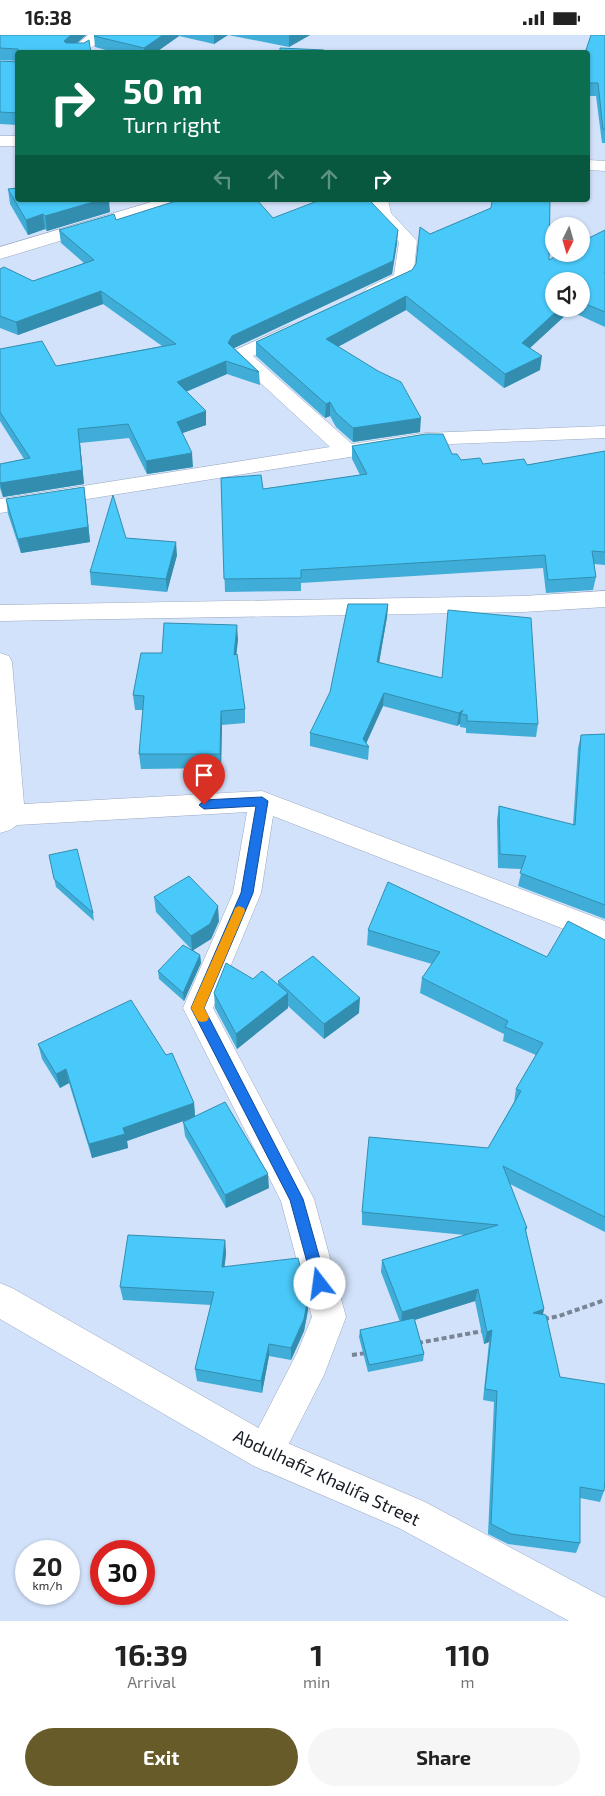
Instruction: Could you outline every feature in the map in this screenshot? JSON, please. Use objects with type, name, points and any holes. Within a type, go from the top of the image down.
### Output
[{"type":"main road","points":[[78,50],[98,35]]},
{"type":"main road","points":[[0,141],[15,141]]},
{"type":"main road","points":[[590,165],[605,166]]},
{"type":"main road","points":[[0,253],[170,202]]},
{"type":"main road","points":[[360,298],[403,278],[408,241],[382,214],[379,202]]},
{"type":"main road","points":[[308,323],[240,355],[348,453]]},
{"type":"main road","points":[[0,506],[348,453],[425,439],[605,432]]},
{"type":"main road","points":[[0,613],[524,604],[605,599]]},
{"type":"main road","points":[[0,661],[6,819],[262,801],[324,827],[605,933]]},
{"type":"main road","points":[[262,801],[247,893],[198,1008],[296,1199],[330,1317],[311,1363],[265,1452]]},
{"type":"main road","name":"Abdulhafiz Khalifa Street","points":[[0,1301],[265,1452],[412,1515],[605,1619]]},
{"type":"path","points":[[540,1320],[560,1316],[605,1300]]},
{"type":"path","points":[[416,1343],[492,1329]]},
{"type":"path","points":[[311,1363],[368,1352]]},
{"type":"building","points":[[0,35],[71,35],[64,41],[66,43],[84,43],[89,40],[91,50],[18,50],[0,48]]},
{"type":"building","points":[[95,35],[163,35],[144,48]]},
{"type":"building","points":[[591,35],[605,35],[605,129],[603,129],[598,83],[590,83],[590,50],[586,50]]},
{"type":"building","points":[[280,48],[324,50],[280,50]]},
{"type":"building","points":[[0,61],[15,62],[15,113],[0,112]]},
{"type":"building","points":[[15,188],[15,201],[8,189]]},
{"type":"building","points":[[16,202],[93,202],[45,216],[43,214],[26,220]]},
{"type":"building","points":[[173,202],[259,202],[273,218],[315,202],[372,202],[398,230],[393,261],[232,336],[228,343],[259,372],[226,361],[177,382],[206,411],[177,422],[192,453],[146,461],[128,424],[78,429],[82,470],[0,483],[0,464],[30,458],[0,412],[0,349],[42,341],[56,366],[176,344],[101,291],[16,322],[0,316],[0,269],[4,267],[33,281],[94,260],[59,230],[114,214],[116,220]]},
{"type":"building","points":[[492,202],[550,202],[550,217],[545,217],[545,263],[590,263],[590,238],[605,230],[605,312],[590,306],[590,272],[545,272],[545,317],[550,317],[522,343],[542,356],[505,374],[406,296],[326,339],[378,371],[401,382],[421,418],[353,428],[336,413],[330,402],[326,404],[256,342],[412,270],[416,264],[420,227],[430,234],[491,208]]},
{"type":"building","points":[[426,434],[443,434],[452,454],[457,454],[461,460],[480,458],[483,464],[524,459],[527,465],[605,451],[605,552],[592,551],[596,577],[548,580],[545,555],[301,570],[301,578],[224,579],[221,478],[261,475],[263,489],[367,474],[352,446]]},
{"type":"building","points":[[84,487],[88,527],[18,539],[6,499]]},
{"type":"building","points":[[113,495],[126,538],[176,542],[166,579],[90,572]]},
{"type":"building","points":[[348,604],[388,604],[377,662],[442,678],[448,610],[531,618],[538,724],[467,721],[467,715],[461,714],[463,710],[459,713],[384,693],[363,739],[369,747],[310,733],[330,692]]},
{"type":"building","points":[[164,623],[237,625],[234,655],[237,654],[245,709],[221,711],[220,754],[139,754],[144,696],[133,695],[141,653],[162,653]]},
{"type":"building","points":[[605,734],[605,905],[520,873],[526,856],[500,854],[499,806],[575,825],[581,735]]},
{"type":"building","points":[[77,849],[93,913],[54,879],[49,855]]},
{"type":"building","points":[[189,876],[218,906],[210,924],[191,936],[154,897]]},
{"type":"building","points":[[388,882],[547,957],[568,921],[605,940],[605,1217],[503,1166],[527,1228],[525,1228],[544,1309],[533,1313],[546,1315],[560,1377],[605,1384],[604,1491],[580,1487],[580,1543],[511,1534],[491,1524],[497,1391],[485,1389],[492,1330],[487,1332],[478,1289],[402,1312],[382,1260],[498,1225],[362,1212],[369,1137],[488,1148],[521,1091],[516,1089],[543,1043],[505,1027],[508,1021],[422,978],[440,952],[368,930]]},
{"type":"building","points":[[183,945],[200,955],[183,993],[158,971]]},
{"type":"building","points":[[313,956],[360,998],[324,1024],[278,981]]},
{"type":"building","points":[[226,963],[253,979],[262,971],[288,993],[236,1034],[214,993]]},
{"type":"building","points":[[131,1000],[166,1055],[172,1053],[194,1103],[123,1128],[125,1134],[89,1144],[66,1069],[56,1074],[38,1044]]},
{"type":"building","points":[[225,1102],[268,1174],[225,1195],[183,1122]]},
{"type":"building","points":[[128,1235],[225,1240],[222,1267],[298,1258],[308,1298],[304,1319],[291,1348],[269,1344],[261,1381],[195,1369],[214,1292],[120,1287]]},
{"type":"building","points":[[414,1318],[424,1354],[369,1365],[360,1330]]},
{"type":"slow traffic","points":[[202,1017],[198,1008],[239,911]]},
{"type":"route","points":[[204,805],[262,801],[247,893],[198,1008],[296,1199],[320,1284]]}]
